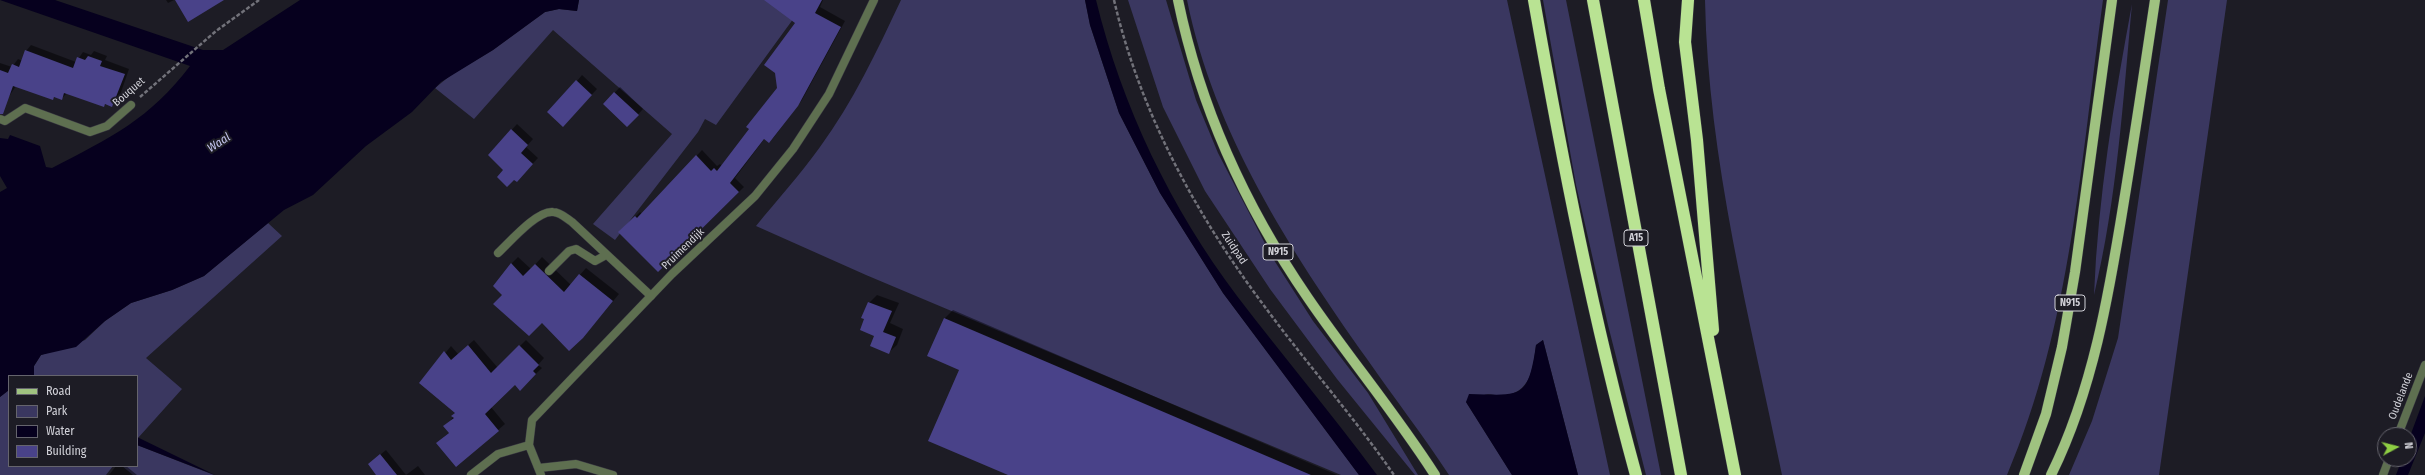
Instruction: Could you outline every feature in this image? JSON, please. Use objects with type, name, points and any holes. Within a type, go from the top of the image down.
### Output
[{"type":"highway","points":[[1526,0],[1538,25]]},
{"type":"highway","points":[[1534,0],[1572,203],[1622,423],[1636,475]]},
{"type":"highway","name":"A15","points":[[1593,0],[1681,475]]},
{"type":"highway","points":[[1644,0],[1718,393],[1735,475]]},
{"type":"highway","points":[[1688,0],[1685,42],[1697,140],[1718,393]]},
{"type":"main road","name":"N915","points":[[1178,0],[1203,92],[1230,162],[1266,232],[1308,298],[1435,475]]},
{"type":"main road","name":"N915","points":[[2024,475],[2046,414],[2062,347],[2075,272],[2112,0]]},
{"type":"main road","points":[[2051,475],[2078,409],[2096,347],[2112,278],[2155,0]]},
{"type":"street","name":"Pruimendijk","points":[[529,444],[532,420],[651,296],[754,196],[793,149],[829,94],[874,0]]},
{"type":"street","name":"Bouquet","points":[[0,119],[5,121],[25,108],[90,132],[107,126],[131,105]]},
{"type":"street","points":[[498,254],[536,217],[552,211],[561,214],[572,222],[651,296]]},
{"type":"street","points":[[549,271],[569,251],[576,249],[595,261],[606,255]]},
{"type":"street","name":"Oudelande","points":[[2401,427],[2425,365]]},
{"type":"street","points":[[471,475],[498,454],[529,444],[540,471],[576,464],[613,475]]},
{"type":"path","name":"Bouquet","points":[[131,105],[203,42],[255,1],[259,0]]},
{"type":"path","name":"Zuidpad","points":[[1114,0],[1122,37],[1148,109],[1179,172],[1216,236],[1264,306],[1394,475]]},
{"type":"green space","points":[[579,0],[807,0],[716,125],[705,119],[698,132],[615,240],[593,224],[672,134],[553,30],[474,119],[435,88],[451,75],[493,50],[545,12],[559,9],[577,11]]},
{"type":"green space","points":[[901,0],[1085,0],[1090,25],[1119,113],[1160,193],[1223,293],[1359,475],[1341,475],[866,275],[756,226],[805,168],[832,130],[864,76]]},
{"type":"green space","points":[[1128,0],[1166,0],[1196,100],[1218,153],[1272,257],[1313,321],[1368,393],[1418,475],[1415,475],[1337,379],[1270,289],[1205,191],[1163,107]]},
{"type":"green space","points":[[1187,0],[1507,0],[1610,475],[1578,475],[1543,340],[1536,345],[1532,371],[1525,385],[1519,390],[1512,394],[1502,396],[1486,394],[1466,402],[1512,475],[1449,475],[1310,276],[1283,233],[1258,188],[1216,97],[1199,49]]},
{"type":"green space","points":[[1543,0],[1566,0],[1661,475],[1646,475],[1608,325],[1576,185]]},
{"type":"green space","points":[[1705,0],[2103,0],[2080,181],[2060,302],[2046,361],[2029,419],[2007,475],[1782,475],[1744,298],[1722,179],[1708,60]]},
{"type":"green space","points":[[2168,0],[2227,0],[2159,475],[2069,475],[2092,421],[2118,338]]},
{"type":"green space","points":[[2132,4],[2114,187],[2102,259],[2094,295],[2103,185],[2119,77]]},
{"type":"green space","points":[[268,223],[282,236],[146,358],[182,389],[138,438],[138,375],[34,375],[34,366],[41,355],[85,340],[105,321],[131,303],[172,290],[204,276]]},
{"type":"green space","points":[[8,391],[8,467],[112,467],[106,475],[0,475],[0,397]]},
{"type":"green space","points":[[138,445],[214,475],[133,475],[123,467],[138,467]]},
{"type":"water","name":"Waal","points":[[0,0],[55,0],[203,50],[223,50],[300,0],[579,0],[577,11],[559,9],[545,12],[493,50],[441,82],[412,112],[366,146],[313,195],[284,210],[204,276],[172,290],[131,303],[105,321],[76,347],[41,355],[34,366],[34,375],[8,375],[8,391],[0,397],[0,192],[7,188],[0,176],[0,138],[8,139],[10,135],[40,146],[46,167],[52,168],[111,137],[128,126],[160,100],[190,66]]},
{"type":"water","points":[[1085,0],[1096,0],[1120,79],[1135,117],[1170,192],[1191,228],[1237,296],[1377,475],[1359,475],[1223,293],[1160,193],[1119,113],[1090,25]]},
{"type":"water","points":[[1543,340],[1578,475],[1512,475],[1466,402],[1469,394],[1500,395],[1511,394],[1519,391],[1525,385],[1529,376],[1536,345]]},
{"type":"water","points":[[2425,396],[2425,433],[2417,453],[2417,427],[2413,427]]},
{"type":"water","points":[[138,437],[215,475],[138,445]]},
{"type":"water","points":[[2399,467],[2411,467],[2408,475],[2396,475]]},
{"type":"building","points":[[175,0],[224,0],[188,22]]},
{"type":"building","points":[[764,0],[822,0],[815,13],[841,27],[798,106],[769,143],[764,139],[730,183],[739,192],[658,272],[618,232],[635,216],[637,218],[696,155],[711,171],[714,168],[717,171],[749,129],[746,127],[777,88],[775,73],[764,65],[795,23]]},
{"type":"building","points":[[25,50],[73,68],[77,57],[85,60],[88,56],[102,61],[100,66],[125,74],[112,107],[105,104],[104,107],[64,93],[62,100],[54,97],[53,100],[13,86],[3,114],[0,114],[0,70],[8,73],[12,64],[19,67]]},
{"type":"building","points":[[576,80],[592,95],[563,127],[547,112]]},
{"type":"building","points":[[614,92],[639,115],[627,127],[603,104]]},
{"type":"building","points":[[511,129],[528,145],[521,153],[533,164],[517,182],[514,180],[507,187],[497,177],[503,170],[488,155]]},
{"type":"building","points":[[511,263],[523,276],[535,264],[564,292],[579,274],[613,301],[583,338],[569,351],[542,323],[529,336],[493,304],[502,295],[493,286]]},
{"type":"building","points":[[868,302],[892,311],[883,332],[896,337],[889,354],[870,346],[874,336],[860,330],[864,319],[861,318]]},
{"type":"building","points":[[944,318],[1311,475],[1008,475],[928,441],[959,370],[927,356]]},
{"type":"building","points":[[468,345],[491,373],[519,345],[539,365],[533,371],[536,374],[520,391],[515,385],[485,414],[499,431],[456,467],[436,443],[449,433],[443,426],[454,418],[451,416],[455,413],[419,383],[444,351],[451,360]]},
{"type":"building","points":[[380,454],[397,475],[376,475],[368,464]]}]
